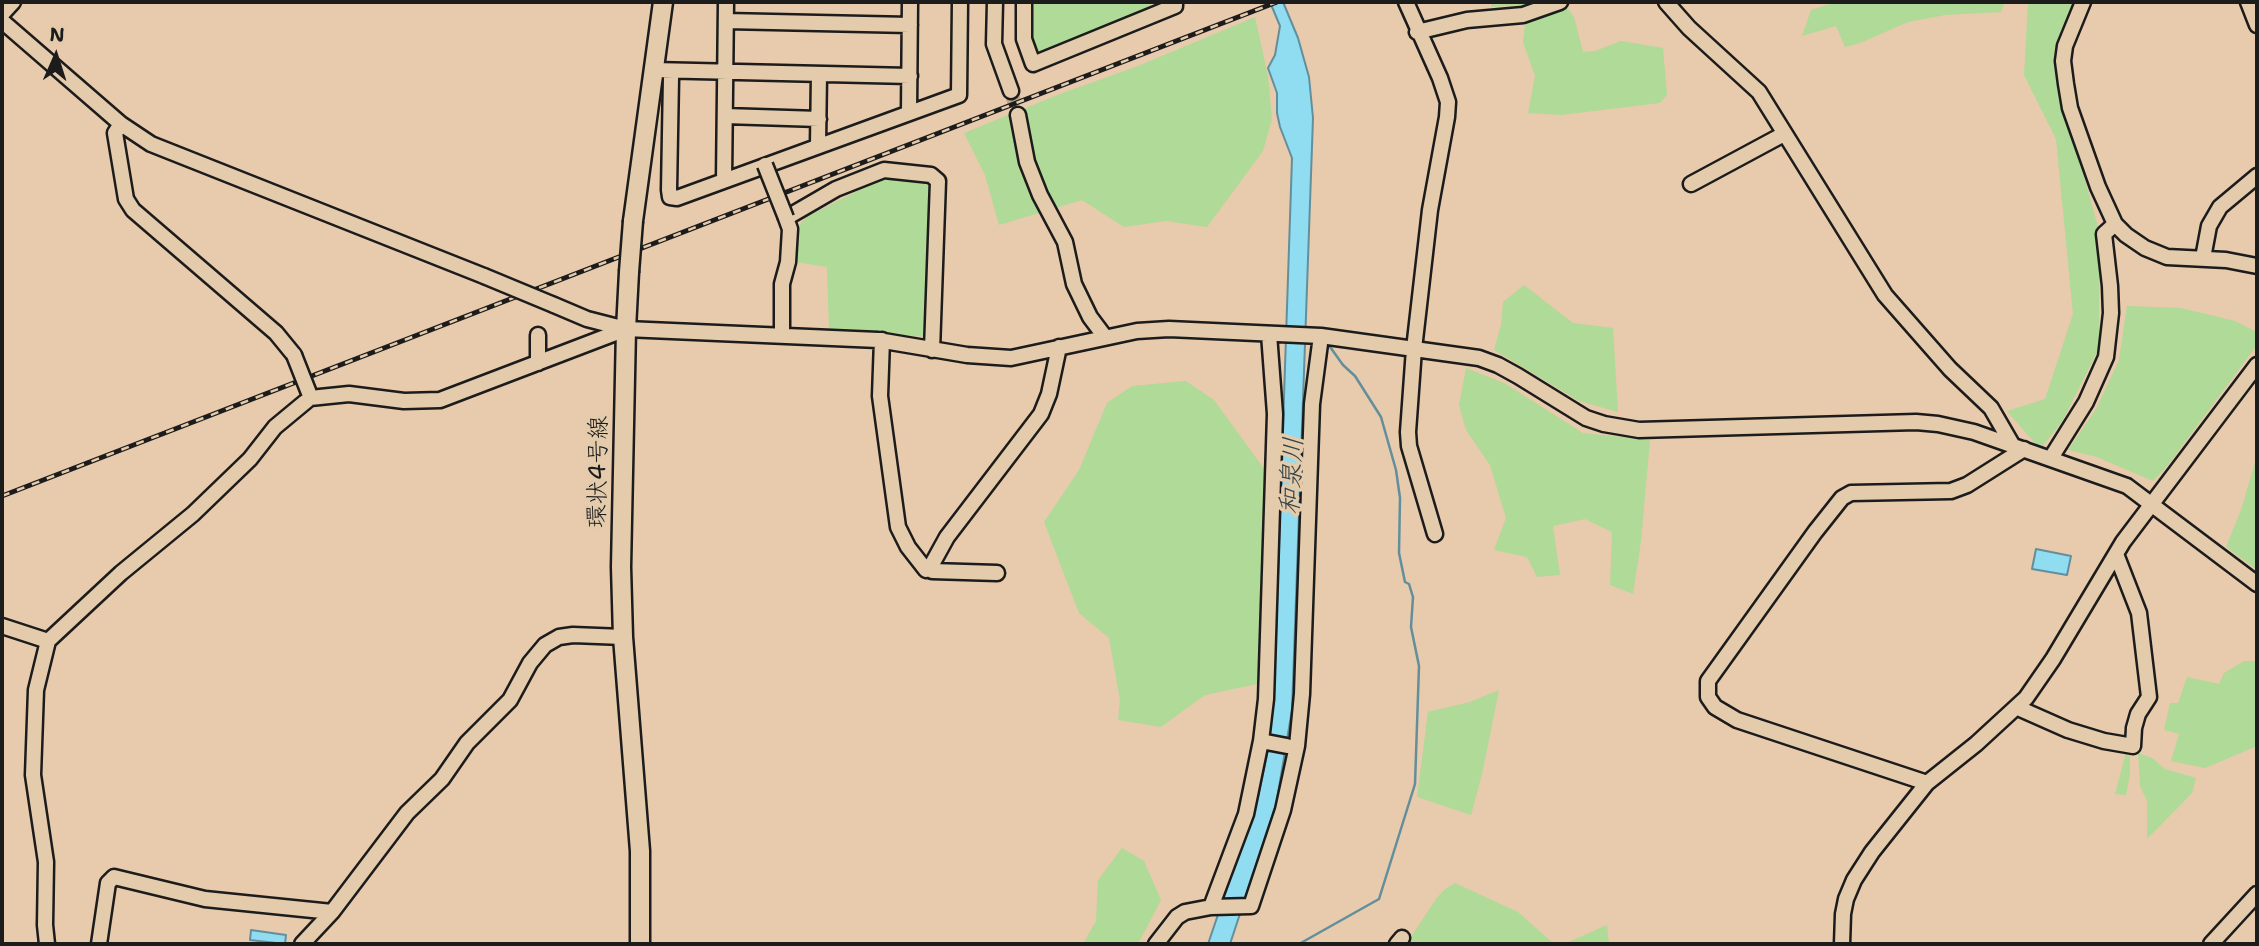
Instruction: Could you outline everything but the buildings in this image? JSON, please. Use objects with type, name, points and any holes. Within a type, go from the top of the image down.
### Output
[{"type":"main road","name":"環状4号線","points":[[640,944],[640,851],[623,636],[621,554],[626,329],[633,221],[663,2]]},
{"type":"street","points":[[2,14],[13,2]]},
{"type":"street","points":[[724,180],[726,2]]},
{"type":"street","points":[[909,112],[911,2]]},
{"type":"street","points":[[671,78],[670,197],[677,198],[959,95],[960,2]]},
{"type":"street","points":[[995,2],[994,44],[1011,91]]},
{"type":"street","points":[[1024,2],[1024,39],[1033,64],[1175,7]]},
{"type":"street","points":[[1406,2],[1448,102],[1430,210],[1422,299],[1414,349],[1408,432],[1409,446],[1435,534]]},
{"type":"street","points":[[1417,32],[1467,20],[1523,15],[1560,2]]},
{"type":"street","points":[[1665,2],[1689,28],[1759,92],[1885,295],[1950,369],[1992,408],[2019,447]]},
{"type":"street","points":[[2083,2],[2065,46],[2063,61],[2066,84],[2077,129],[2115,224],[2145,248],[2167,257],[2203,258],[2257,266]]},
{"type":"street","points":[[2248,2],[2257,25]]},
{"type":"street","points":[[2,21],[121,124],[151,144],[587,319],[626,329],[882,340],[932,350],[1012,358],[1137,331],[1169,329],[1321,336],[1479,358],[1498,365],[1586,418],[1619,428],[1664,430],[1916,422],[1938,424],[2019,447],[2127,486],[2257,584]]},
{"type":"street","points":[[726,21],[910,25]]},
{"type":"street","points":[[653,69],[909,76]]},
{"type":"street","points":[[818,74],[818,145]]},
{"type":"street","points":[[1018,115],[1027,162],[1040,195],[1065,242],[1074,284],[1090,317],[1105,337]]},
{"type":"street","points":[[725,116],[819,118]]},
{"type":"street","points":[[121,124],[115,133],[125,199],[133,209],[276,333],[294,355],[309,396]]},
{"type":"street","points":[[1691,184],[1784,134]]},
{"type":"street","points":[[765,165],[790,229],[788,262],[782,284],[782,335]]},
{"type":"street","points":[[786,218],[836,189],[884,170],[931,175],[938,181],[932,350]]},
{"type":"street","points":[[2203,258],[2209,226],[2220,207],[2257,176]]},
{"type":"street","points":[[2051,458],[2086,402],[2106,357],[2111,313],[2104,234],[2115,224]]},
{"type":"street","points":[[47,944],[46,862],[33,775],[36,690],[48,641],[121,573],[174,532],[250,459],[275,427],[309,396],[349,394],[404,401],[440,400],[626,329]]},
{"type":"street","points":[[1218,907],[1265,742],[1275,414],[1269,334]]},
{"type":"street","points":[[538,335],[538,363]]},
{"type":"street","points":[[1156,944],[1177,917],[1193,909],[1251,906],[1283,810],[1297,746],[1302,694],[1312,404],[1321,336]]},
{"type":"street","points":[[882,340],[880,396],[898,527],[908,547],[932,574],[997,573]]},
{"type":"street","points":[[932,574],[947,537],[1041,414],[1049,394],[1059,347]]},
{"type":"street","points":[[1842,944],[1843,914],[1854,880],[1872,852],[1927,783],[1976,744],[2026,698],[2053,659],[2116,554],[2257,365]]},
{"type":"street","points":[[1927,783],[1737,720],[1714,707],[1708,697],[1708,681],[1842,498],[1851,493],[1951,491],[1967,485],[2019,447]]},
{"type":"street","points":[[2016,707],[2068,730],[2133,746],[2138,714],[2150,697],[2139,613],[2116,554]]},
{"type":"street","points":[[2,625],[48,641]]},
{"type":"street","points":[[302,944],[332,912],[407,813],[442,779],[467,743],[510,700],[530,663],[545,645],[559,637],[573,635],[623,636]]},
{"type":"street","points":[[1265,742],[1287,746]]},
{"type":"street","points":[[99,944],[108,883],[114,877],[205,899],[332,912]]},
{"type":"street","points":[[2211,944],[2257,894]]},
{"type":"green space","points":[[1030,2],[1149,2],[1151,11],[1037,58],[1030,40]]},
{"type":"green space","points":[[1491,2],[1563,2],[1574,17],[1583,52],[1595,51],[1621,41],[1663,48],[1667,95],[1660,103],[1561,115],[1528,113],[1535,76],[1523,42],[1525,24],[1520,5],[1491,7]]},
{"type":"green space","points":[[1835,2],[2005,2],[2001,12],[1945,15],[1908,22],[1845,47],[1836,26],[1802,36],[1811,10]]},
{"type":"green space","points":[[2028,2],[2074,2],[2054,52],[2099,231],[2099,348],[2062,422],[2040,449],[2007,411],[2045,399],[2073,314],[2056,139],[2024,75]]},
{"type":"green space","points":[[1255,17],[1268,76],[1272,119],[1263,151],[1207,227],[1166,221],[1124,227],[1082,200],[999,225],[985,175],[964,133],[1138,66]]},
{"type":"green space","points":[[887,176],[933,186],[928,337],[829,329],[827,267],[796,262],[800,224],[806,217]]},
{"type":"green space","points":[[1524,285],[1573,323],[1613,328],[1618,412],[1579,401],[1494,350],[1501,325],[1503,302]]},
{"type":"green space","points":[[2127,306],[2181,308],[2235,321],[2257,332],[2257,345],[2168,465],[2153,481],[2097,457],[2068,450],[2096,409],[2119,360]]},
{"type":"green space","points":[[1466,368],[1504,383],[1583,433],[1650,440],[1641,541],[1633,594],[1610,585],[1612,532],[1585,519],[1553,526],[1560,575],[1537,577],[1527,557],[1494,550],[1506,518],[1490,465],[1466,430],[1459,405]]},
{"type":"green space","points":[[1186,381],[1214,400],[1270,477],[1270,627],[1257,684],[1205,695],[1161,727],[1118,720],[1120,700],[1109,638],[1079,613],[1044,522],[1079,470],[1107,403],[1132,386]]},
{"type":"green space","points":[[2257,456],[2257,570],[2226,547],[2241,510]]},
{"type":"green space","points":[[2244,661],[2257,661],[2257,746],[2205,768],[2171,761],[2179,734],[2164,730],[2170,703],[2178,703],[2187,677],[2219,684],[2224,673]]},
{"type":"green space","points":[[1499,690],[1471,815],[1417,797],[1428,712],[1470,702]]},
{"type":"green space","points":[[2127,749],[2130,749],[2130,774],[2126,795],[2115,794]]},
{"type":"green space","points":[[2138,753],[2152,758],[2165,769],[2196,778],[2192,793],[2147,839],[2147,801],[2140,786]]},
{"type":"green space","points":[[1122,848],[1144,861],[1161,900],[1138,944],[1083,944],[1096,921],[1098,880]]},
{"type":"green space","points":[[1455,883],[1518,912],[1554,944],[1407,943],[1436,899]]},
{"type":"green space","points":[[1607,925],[1609,944],[1564,944]]},
{"type":"water","name":"和泉川","points":[[1270,2],[1283,2],[1298,38],[1309,77],[1313,118],[1292,710],[1276,805],[1230,944],[1208,944],[1258,797],[1268,749],[1274,695],[1292,158],[1280,127],[1277,93],[1268,68],[1275,55],[1280,26]]},
{"type":"water","points":[[2036,549],[2071,556],[2067,575],[2032,569]]},
{"type":"water","points":[[251,930],[286,935],[285,944],[250,940]]},
{"type":"waterway","points":[[1299,944],[1379,899],[1415,784],[1419,666],[1411,627],[1413,597],[1409,584],[1405,582],[1399,553],[1400,498],[1396,470],[1381,417],[1355,376],[1328,344]]},
{"type":"tunnel","points":[[1011,91],[1018,115]]},
{"type":"railway","points":[[2,496],[1277,2]]}]
